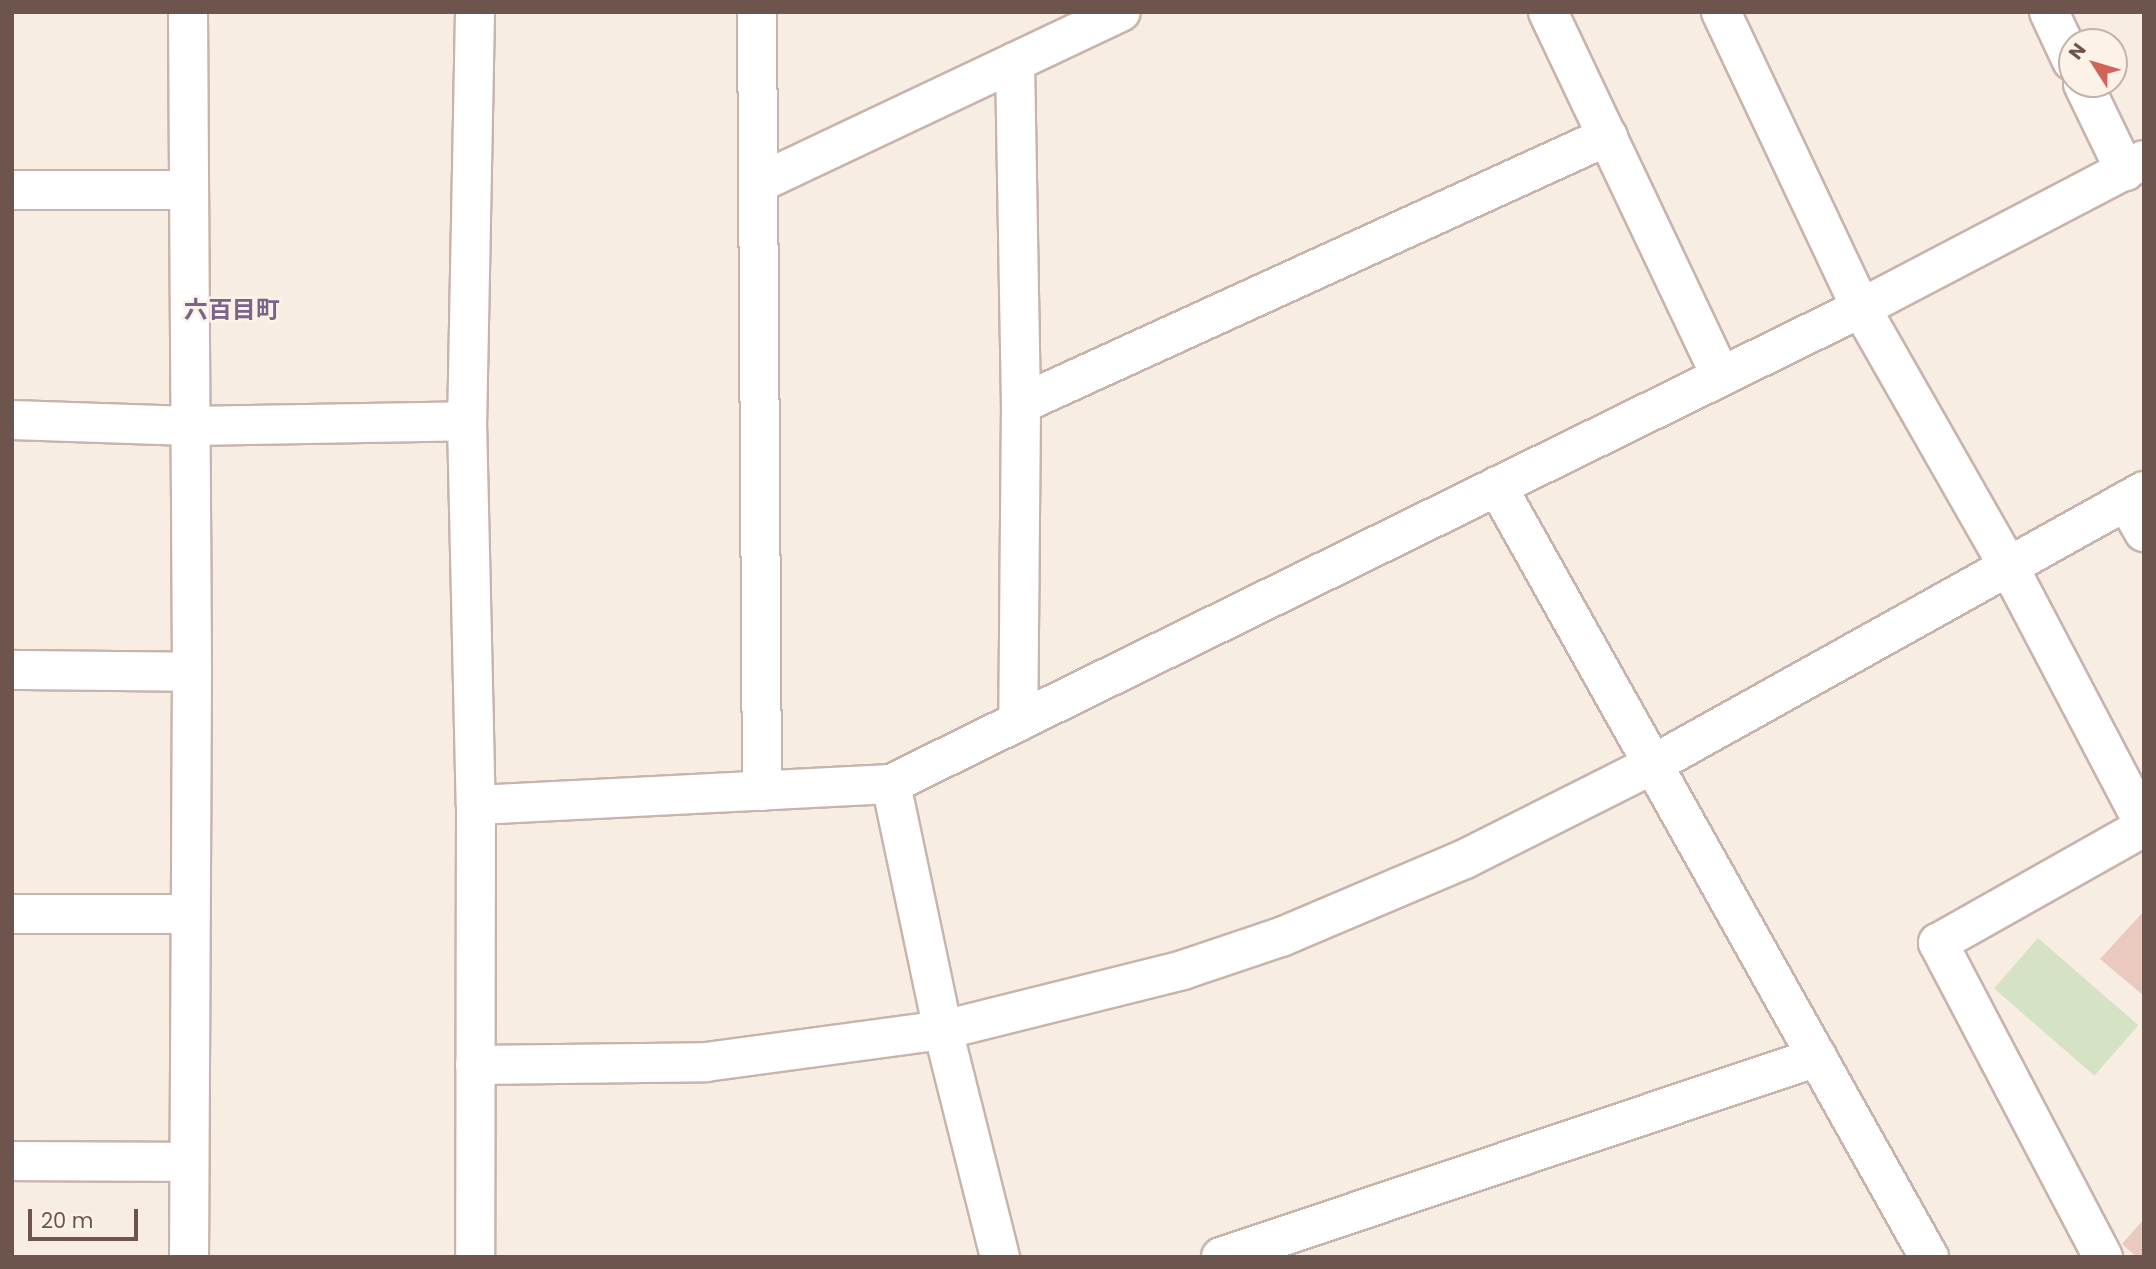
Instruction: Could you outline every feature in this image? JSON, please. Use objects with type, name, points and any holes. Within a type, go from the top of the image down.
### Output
[{"type":"street","points":[[188,12],[192,672],[189,1257]]},
{"type":"street","points":[[475,12],[467,421],[476,805],[475,1257]]},
{"type":"street","points":[[757,12],[762,791]]},
{"type":"street","points":[[759,183],[1121,12]]},
{"type":"street","points":[[1548,12],[1721,376]]},
{"type":"street","points":[[1721,12],[1861,308],[2009,567],[2144,825],[1938,943],[2103,1257]]},
{"type":"street","points":[[2049,12],[2058,31]]},
{"type":"street","points":[[1015,62],[1021,404],[1018,722]]},
{"type":"street","points":[[476,805],[891,784],[1861,308],[2134,166],[2092,98]]},
{"type":"street","points":[[1021,404],[1608,136]]},
{"type":"street","points":[[12,190],[188,190]]},
{"type":"street","points":[[12,421],[190,425],[467,421]]},
{"type":"street","points":[[1497,486],[1651,765],[1930,1257]]},
{"type":"street","points":[[475,1065],[706,1062],[943,1030],[1170,974],[1281,937],[1465,859],[1651,765],[2009,567],[2138,508]]},
{"type":"street","points":[[12,670],[192,672]]},
{"type":"street","points":[[891,784],[943,1030],[1000,1257]]},
{"type":"street","points":[[12,914],[190,914]]},
{"type":"street","points":[[1235,1255],[1817,1057]]},
{"type":"street","points":[[12,1161],[189,1162]]},
{"type":"green space","points":[[2038,938],[2138,1025],[2094,1076],[1994,989]]},
{"type":"building","points":[[2144,911],[2144,996],[2100,959]]},
{"type":"building","points":[[2144,1219],[2144,1257],[2137,1257],[2122,1244]]},
{"type":"district","name":"六百目町","points":[[232,310]]}]
